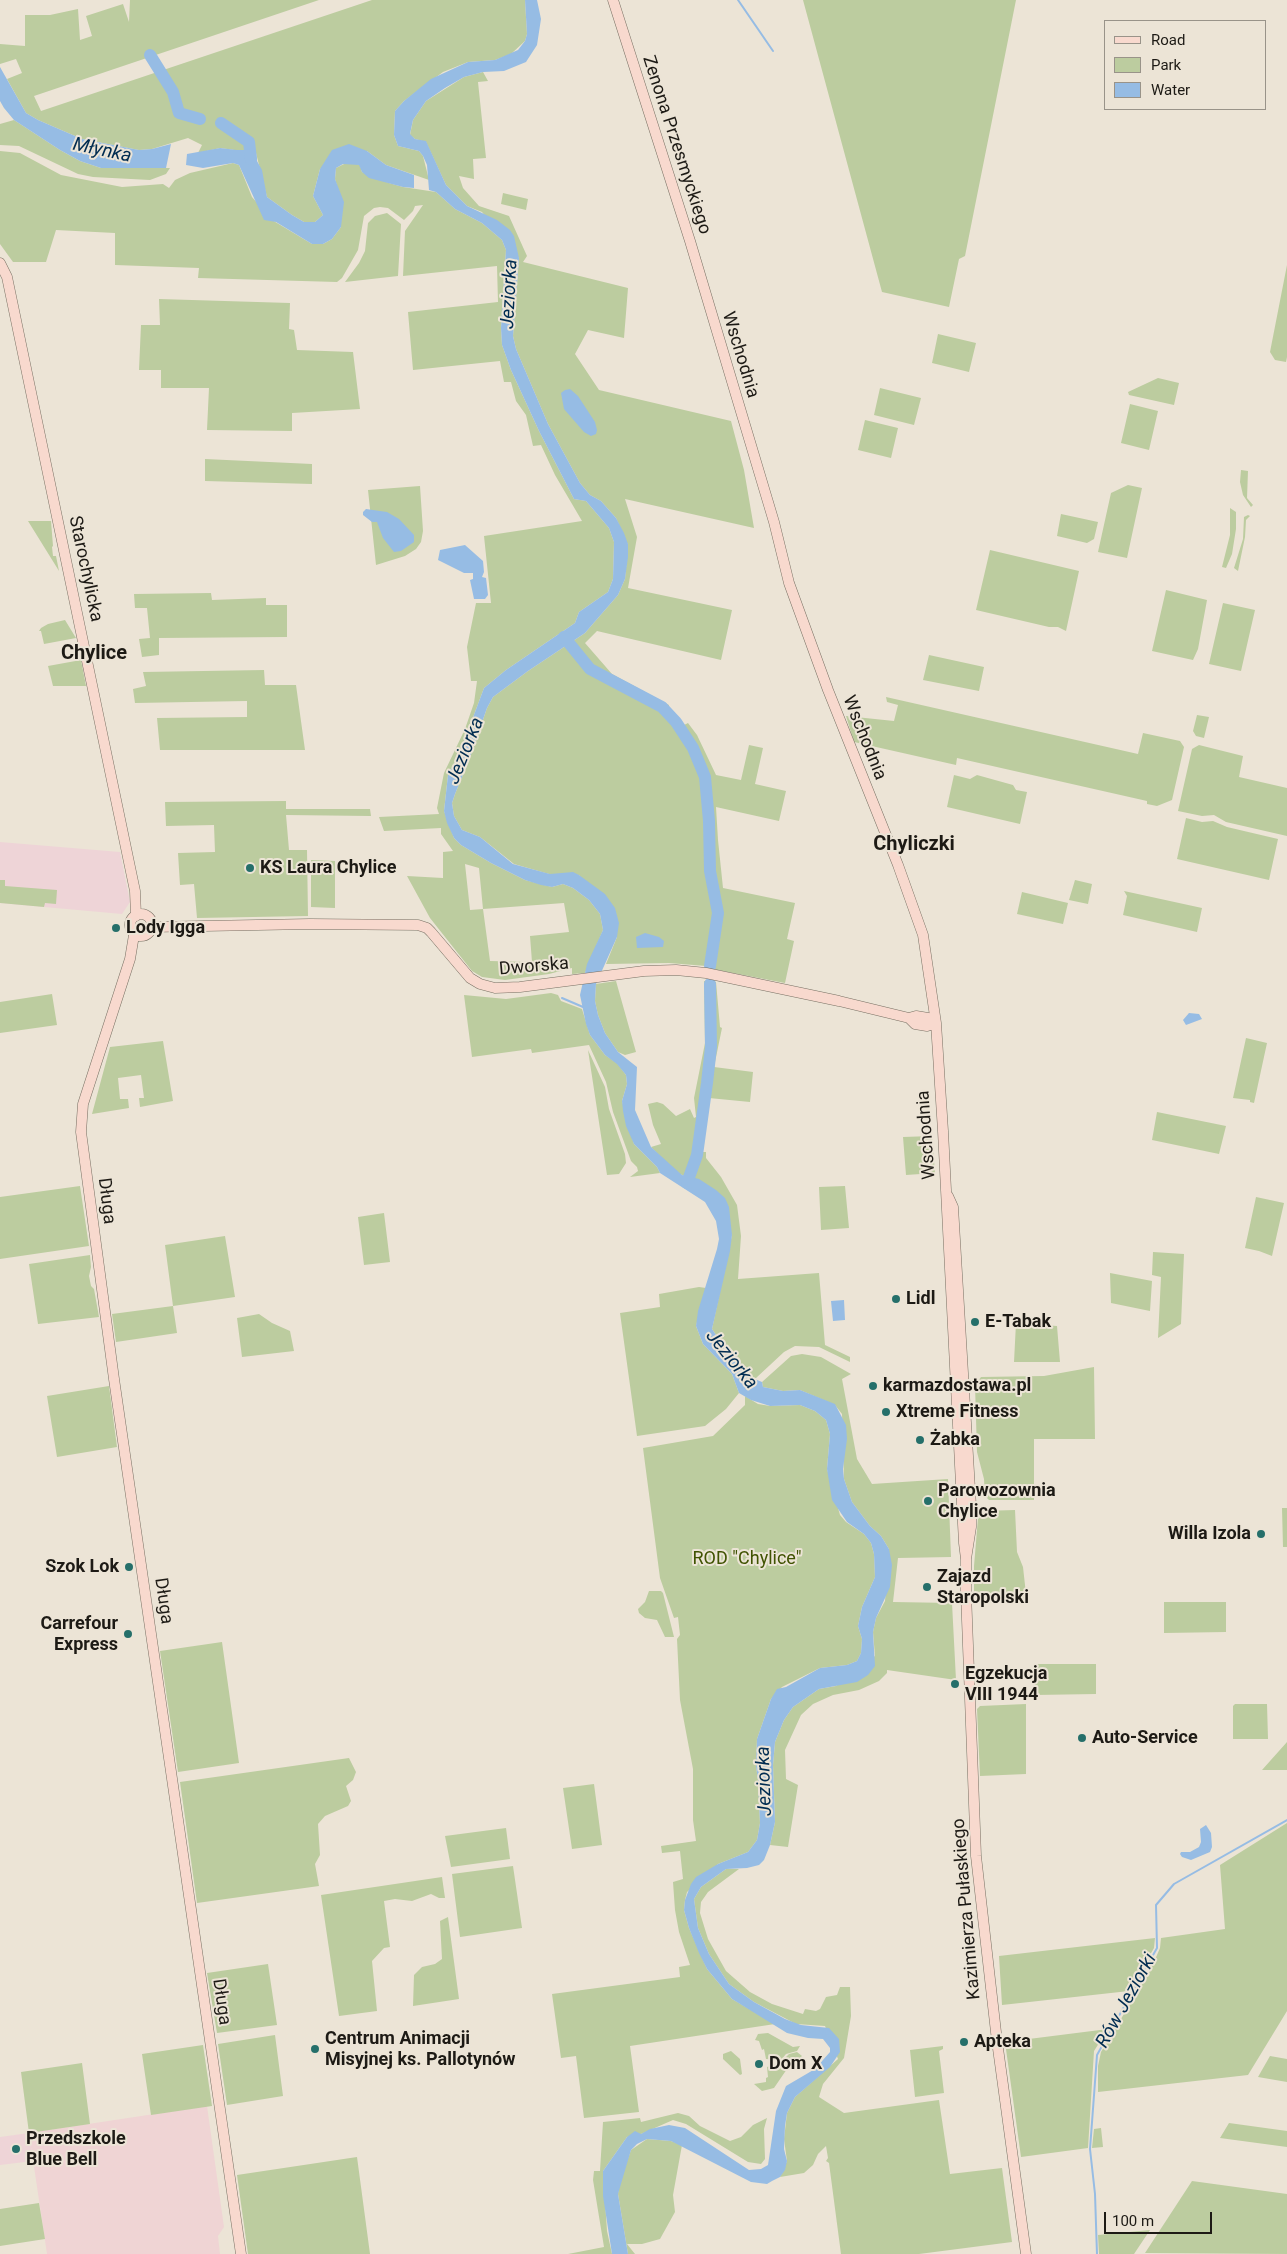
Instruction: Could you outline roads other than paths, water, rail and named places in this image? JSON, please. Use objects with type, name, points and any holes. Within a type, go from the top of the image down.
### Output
[{"type":"street","name":"Zenona Przesmyckiego","points":[[613,0],[707,300]]},
{"type":"street","name":"Starochylicka","points":[[0,263],[6,274],[140,916]]},
{"type":"street","name":"Starochylicka","points":[[0,271],[7,282]]},
{"type":"street","name":"Wschodnia","points":[[707,300],[774,522],[794,598],[922,930],[936,1023],[948,1196],[946,1206],[960,1370]]},
{"type":"street","points":[[140,916],[150,920],[151,927],[149,933],[139,935],[130,925],[140,916]]},
{"type":"street","name":"Dworska","points":[[151,927],[310,924],[418,925],[427,928],[465,974],[480,984],[506,988],[660,970],[706,973],[840,1001],[910,1018],[915,1024],[927,1026],[936,1023]]},
{"type":"street","name":"Długa","points":[[139,935],[136,954],[130,959],[83,1104],[81,1132],[114,1379],[241,2254]]},
{"type":"street","name":"Kazimierza Pułaskiego","points":[[960,1370],[964,1543],[974,1823],[978,1878],[996,2041],[1026,2254]]},
{"type":"water","points":[[525,0],[537,0],[541,19],[537,45],[526,62],[504,71],[483,72],[464,77],[445,88],[426,101],[413,120],[410,134],[415,139],[426,141],[446,185],[467,206],[497,220],[510,230],[514,236],[519,258],[513,336],[516,349],[548,424],[580,483],[590,495],[601,501],[616,518],[628,544],[628,557],[625,579],[618,595],[585,633],[493,697],[487,708],[452,803],[454,816],[462,830],[480,837],[513,864],[550,874],[573,872],[605,894],[615,908],[619,923],[617,937],[596,984],[595,1001],[598,1015],[605,1033],[618,1052],[637,1067],[635,1110],[651,1147],[682,1175],[699,1179],[716,1190],[725,1198],[729,1207],[732,1235],[730,1251],[712,1329],[718,1338],[740,1360],[743,1370],[750,1377],[762,1382],[763,1387],[783,1391],[800,1390],[835,1404],[846,1425],[847,1439],[843,1469],[844,1479],[852,1502],[870,1526],[881,1536],[889,1549],[892,1565],[890,1587],[876,1618],[873,1632],[875,1666],[868,1675],[857,1682],[819,1689],[793,1707],[784,1720],[775,1742],[773,1765],[775,1822],[770,1845],[764,1860],[759,1865],[747,1868],[726,1869],[701,1887],[694,1899],[698,1928],[709,1954],[729,1984],[754,2002],[785,2019],[801,2025],[829,2028],[839,2039],[840,2052],[830,2067],[795,2097],[787,2113],[785,2126],[784,2149],[787,2161],[785,2170],[780,2177],[767,2184],[751,2182],[671,2141],[647,2139],[637,2144],[631,2150],[618,2194],[628,2254],[612,2254],[603,2196],[603,2171],[627,2137],[635,2131],[641,2134],[650,2129],[669,2125],[685,2128],[749,2170],[761,2169],[768,2165],[776,2111],[786,2086],[815,2069],[830,2052],[830,2048],[823,2039],[787,2033],[732,1999],[707,1969],[689,1928],[684,1910],[685,1900],[696,1877],[718,1864],[748,1852],[757,1840],[760,1823],[756,1766],[757,1739],[771,1699],[777,1689],[786,1687],[820,1668],[847,1665],[857,1661],[861,1653],[862,1639],[858,1626],[862,1607],[875,1577],[874,1554],[871,1543],[864,1534],[847,1522],[832,1500],[827,1469],[830,1434],[826,1420],[815,1411],[800,1405],[770,1406],[751,1400],[739,1393],[732,1374],[703,1344],[696,1326],[698,1311],[719,1239],[716,1221],[705,1202],[660,1173],[657,1167],[634,1144],[626,1126],[623,1111],[622,1101],[627,1084],[626,1075],[617,1064],[605,1055],[590,1035],[580,995],[587,964],[603,930],[600,914],[589,900],[573,888],[563,884],[552,887],[525,880],[461,845],[454,838],[444,811],[448,775],[459,755],[484,688],[506,670],[575,623],[579,612],[608,592],[613,579],[614,542],[609,528],[586,501],[574,499],[539,431],[511,370],[502,345],[501,328],[506,250],[502,240],[482,223],[455,209],[436,192],[429,190],[427,165],[423,156],[419,151],[398,146],[394,135],[395,111],[431,79],[468,62],[495,60],[518,50],[525,41],[527,34]]},
{"type":"water","name":"Młynka","points":[[0,67],[26,113],[82,139],[139,150],[171,144],[166,168],[101,168],[80,161],[60,150],[14,120],[4,108],[0,101]]},
{"type":"water","points":[[349,144],[367,151],[386,165],[414,175],[414,188],[369,178],[362,172],[359,165],[343,164],[336,168],[335,179],[344,202],[341,227],[332,239],[323,244],[312,244],[276,222],[264,220],[239,165],[233,163],[203,168],[186,165],[187,154],[220,148],[253,150],[256,153],[257,161],[262,170],[267,197],[304,222],[315,222],[323,215],[313,196],[320,169],[332,150]]},
{"type":"water","points":[[570,389],[578,396],[595,422],[596,434],[591,436],[584,432],[564,409],[561,393]]},
{"type":"water","points":[[366,509],[387,512],[399,519],[414,535],[414,542],[401,551],[394,552],[383,538],[377,522],[372,522],[363,515]]},
{"type":"water","points":[[465,545],[483,561],[484,572],[482,577],[486,578],[488,595],[485,599],[474,599],[470,580],[473,579],[473,573],[464,573],[438,560],[440,550]]},
{"type":"water","points":[[645,933],[659,937],[664,941],[663,947],[637,948],[636,937]]},
{"type":"water","points":[[1189,1013],[1199,1014],[1202,1019],[1186,1025],[1183,1020]]},
{"type":"water","points":[[844,1300],[845,1320],[833,1321],[831,1301]]},
{"type":"water","points":[[1206,1825],[1211,1833],[1212,1847],[1210,1852],[1191,1860],[1182,1857],[1181,1852],[1190,1852],[1199,1847],[1201,1842],[1200,1829]]},
{"type":"waterway","points":[[738,0],[773,51]]},
{"type":"waterway","points":[[150,55],[173,92],[179,113],[200,119]]},
{"type":"waterway","points":[[221,123],[249,142],[251,159]]},
{"type":"waterway","name":"Jeziorka","points":[[564,637],[590,669],[662,707],[676,722],[693,748],[705,777],[709,821],[710,871],[718,913],[710,966]]},
{"type":"waterway","name":"Jeziorka","points":[[687,1183],[697,1155],[707,1083],[711,1047],[710,984]]},
{"type":"waterway","points":[[562,998],[583,1007]]},
{"type":"waterway","name":"Rów Jeziorki","points":[[1097,2254],[1095,2194],[1090,2149],[1097,2055],[1157,1948],[1156,1905],[1174,1884],[1287,1820]]},
{"type":"place","name":"KS Laura Chylice","points":[[250,868]]},
{"type":"place","name":"Lody Igga","points":[[116,928]]},
{"type":"place","name":"Lidl","points":[[896,1299]]},
{"type":"place","name":"E-Tabak","points":[[975,1322]]},
{"type":"place","name":"karmazdostawa.pl","points":[[873,1386]]},
{"type":"place","name":"Xtreme Fitness","points":[[886,1412]]},
{"type":"place","name":"Żabka","points":[[920,1440]]},
{"type":"place","name":"Parowozownia Chylice","points":[[928,1501]]},
{"type":"place","name":"Willa Izola","points":[[1261,1534]]},
{"type":"place","name":"Szok Lok","points":[[129,1567]]},
{"type":"place","name":"Zajazd Staropolski","points":[[927,1587]]},
{"type":"place","name":"Carrefour Express","points":[[128,1634]]},
{"type":"place","name":"Egzekucja VIII 1944","points":[[955,1684]]},
{"type":"place","name":"Auto-Service","points":[[1082,1738]]},
{"type":"place","name":"Apteka","points":[[964,2042]]},
{"type":"place","name":"Centrum Animacji Misyjnej ks. Pallotynów","points":[[315,2049]]},
{"type":"place","name":"Dom X","points":[[759,2064]]},
{"type":"place","name":"Przedszkole Blue Bell","points":[[16,2149]]},
{"type":"district","name":"Chylice","points":[[94,654]]},
{"type":"district","name":"Chyliczki","points":[[914,845]]},
{"type":"park label","name":"ROD \"Chylice\"","points":[[747,1559]]}]
